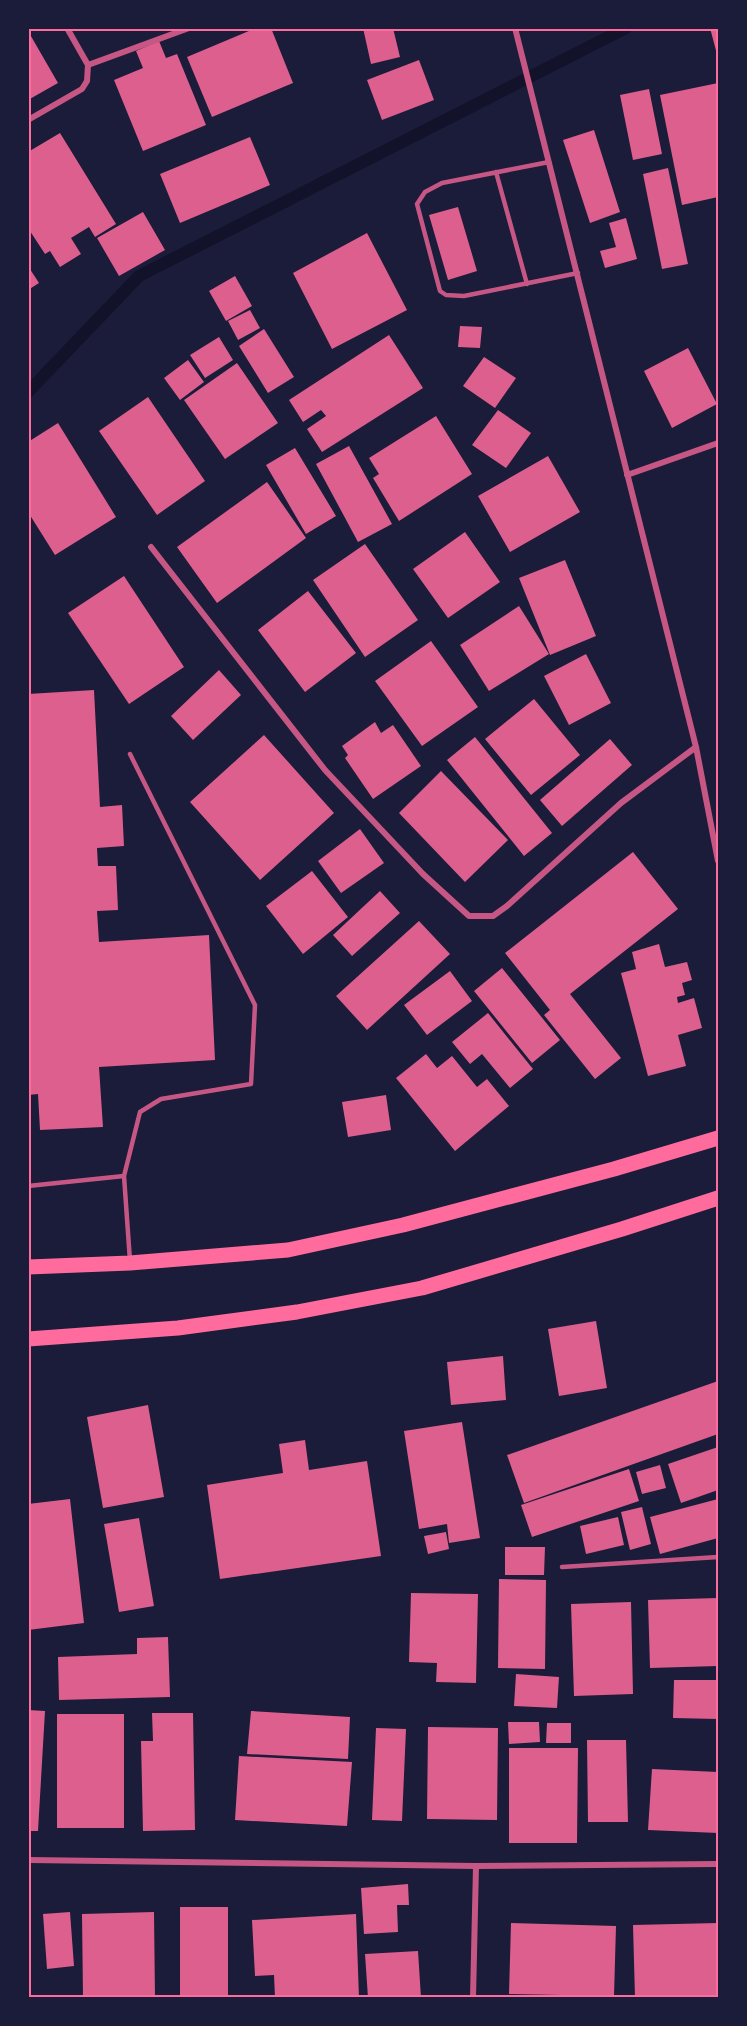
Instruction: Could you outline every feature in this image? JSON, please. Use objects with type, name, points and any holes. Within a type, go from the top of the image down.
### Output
[{"type":"main road","points":[[28,1267],[130,1263],[288,1250],[403,1225],[615,1169],[718,1138]]},
{"type":"main road","points":[[28,1339],[178,1328],[297,1312],[422,1288],[718,1198]]},
{"type":"street","points":[[28,120],[82,89],[87,81],[88,65],[67,28]]},
{"type":"street","points":[[88,65],[189,28]]},
{"type":"street","points":[[515,28],[696,747],[718,861]]},
{"type":"street","points":[[627,475],[718,443]]},
{"type":"street","points":[[151,546],[325,770],[423,874],[469,916],[493,916],[507,906],[621,803],[696,747]]},
{"type":"street","points":[[28,1860],[476,1866],[718,1864]]},
{"type":"street","points":[[473,1998],[476,1866]]},
{"type":"lane","points":[[549,162],[442,183],[429,189],[417,204],[440,291],[453,296],[474,294],[578,273]]},
{"type":"lane","points":[[496,172],[526,284]]},
{"type":"lane","points":[[130,754],[255,1005],[251,1084],[161,1099],[140,1112],[124,1176],[130,1263]]},
{"type":"lane","points":[[28,1186],[124,1176]]},
{"type":"lane","points":[[562,1567],[718,1557]]},
{"type":"building","points":[[256,28],[271,28],[293,83],[212,117],[187,57]]},
{"type":"building","points":[[363,28],[393,28],[400,57],[371,64]]},
{"type":"building","points":[[710,28],[718,28],[718,58]]},
{"type":"building","points":[[28,31],[58,83],[28,100]]},
{"type":"building","points":[[159,41],[166,58],[177,54],[206,125],[143,151],[114,80],[143,68],[136,51]]},
{"type":"building","points":[[419,60],[434,100],[382,120],[367,80]]},
{"type":"building","points":[[718,83],[718,197],[682,205],[660,95]]},
{"type":"building","points":[[649,89],[662,154],[633,160],[620,95]]},
{"type":"building","points":[[594,130],[620,212],[590,223],[563,140]]},
{"type":"building","points":[[60,133],[116,224],[95,237],[89,227],[71,238],[81,254],[60,267],[50,251],[45,254],[28,228],[28,152]]},
{"type":"building","points":[[250,137],[270,185],[180,223],[160,174]]},
{"type":"building","points":[[668,168],[688,264],[662,269],[643,174]]},
{"type":"building","points":[[458,207],[477,271],[448,280],[429,215]]},
{"type":"building","points":[[143,212],[165,250],[119,276],[97,238]]},
{"type":"building","points":[[626,218],[637,259],[605,268],[600,251],[616,247],[609,223]]},
{"type":"building","points":[[367,233],[407,310],[332,349],[293,273]]},
{"type":"building","points":[[28,266],[39,283],[28,290]]},
{"type":"building","points":[[235,276],[252,306],[226,321],[209,291]]},
{"type":"building","points":[[250,310],[260,328],[238,340],[228,321]]},
{"type":"building","points":[[460,326],[482,327],[480,348],[458,347]]},
{"type":"building","points":[[264,329],[294,377],[268,393],[239,346]]},
{"type":"building","points":[[389,335],[423,388],[322,452],[307,429],[326,416],[321,410],[303,422],[289,400]]},
{"type":"building","points":[[219,337],[233,360],[205,378],[190,355]]},
{"type":"building","points":[[688,348],[717,404],[672,428],[644,371]]},
{"type":"building","points":[[484,357],[516,378],[495,408],[463,386]]},
{"type":"building","points":[[188,360],[204,382],[180,400],[164,378]]},
{"type":"building","points":[[237,363],[278,423],[225,459],[184,400]]},
{"type":"building","points":[[148,397],[205,481],[157,515],[99,431]]},
{"type":"building","points":[[498,410],[531,433],[506,468],[472,445]]},
{"type":"building","points":[[436,416],[472,474],[399,521],[373,478],[379,474],[369,458]]},
{"type":"building","points":[[58,423],[116,517],[55,555],[28,512],[28,442]]},
{"type":"building","points":[[349,446],[392,524],[358,542],[316,464]]},
{"type":"building","points":[[295,448],[336,516],[306,534],[266,465]]},
{"type":"building","points":[[548,456],[580,512],[510,552],[478,496]]},
{"type":"building","points":[[267,482],[306,538],[217,603],[177,547]]},
{"type":"building","points":[[465,532],[500,582],[448,618],[413,569]]},
{"type":"building","points":[[365,544],[418,620],[365,657],[313,580]]},
{"type":"building","points":[[565,560],[596,636],[550,655],[519,578]]},
{"type":"building","points":[[124,576],[184,667],[129,704],[68,613]]},
{"type":"building","points":[[308,591],[356,653],[305,692],[258,630]]},
{"type":"building","points":[[519,606],[549,654],[489,691],[460,645]]},
{"type":"building","points":[[431,641],[478,707],[422,746],[375,681]]},
{"type":"building","points":[[586,654],[611,703],[569,725],[544,676]]},
{"type":"building","points":[[219,670],[241,695],[193,740],[171,716]]},
{"type":"building","points":[[94,690],[100,807],[122,805],[124,846],[97,848],[98,866],[116,866],[118,910],[97,911],[99,942],[209,935],[215,1060],[99,1067],[103,1127],[40,1130],[38,1094],[28,1095],[28,694]]},
{"type":"building","points":[[534,699],[580,755],[531,795],[485,739]]},
{"type":"building","points":[[375,722],[381,733],[393,725],[421,766],[373,799],[345,758],[348,755],[342,746]]},
{"type":"building","points":[[264,735],[334,813],[260,880],[190,802]]},
{"type":"building","points":[[475,737],[552,833],[524,856],[447,760]]},
{"type":"building","points":[[610,739],[632,765],[562,826],[540,800]]},
{"type":"building","points":[[441,771],[508,840],[465,882],[399,813]]},
{"type":"building","points":[[360,829],[384,863],[341,893],[318,861]]},
{"type":"building","points":[[633,852],[678,909],[570,994],[621,1058],[595,1079],[544,1015],[550,1010],[505,953]]},
{"type":"building","points":[[312,871],[348,917],[303,954],[266,906]]},
{"type":"building","points":[[380,891],[400,913],[352,956],[333,935]]},
{"type":"building","points":[[419,921],[450,954],[367,1030],[336,996]]},
{"type":"building","points":[[659,944],[665,967],[687,962],[692,980],[682,983],[685,995],[677,997],[678,1003],[694,998],[702,1028],[678,1035],[686,1066],[648,1076],[621,973],[636,969],[632,952]]},
{"type":"building","points":[[502,968],[560,1040],[532,1063],[474,991]]},
{"type":"building","points":[[450,971],[472,1001],[427,1035],[404,1005]]},
{"type":"building","points":[[488,1013],[533,1069],[510,1088],[482,1054],[470,1064],[452,1042]]},
{"type":"building","points":[[426,1054],[437,1068],[452,1056],[477,1087],[487,1079],[509,1106],[455,1151],[396,1078]]},
{"type":"building","points":[[386,1095],[391,1130],[348,1137],[342,1102]]},
{"type":"building","points":[[596,1321],[607,1388],[559,1396],[548,1329]]},
{"type":"building","points":[[503,1356],[506,1400],[451,1405],[447,1362]]},
{"type":"building","points":[[718,1381],[718,1434],[524,1503],[507,1455]]},
{"type":"building","points":[[148,1405],[164,1497],[103,1508],[87,1417]]},
{"type":"building","points":[[462,1422],[480,1538],[449,1543],[447,1524],[419,1529],[404,1431]]},
{"type":"building","points":[[305,1440],[309,1470],[367,1461],[381,1556],[220,1579],[207,1485],[283,1473],[279,1444]]},
{"type":"building","points":[[718,1447],[718,1490],[681,1503],[668,1464]]},
{"type":"building","points":[[660,1465],[666,1488],[642,1494],[636,1472]]},
{"type":"building","points":[[629,1469],[639,1501],[532,1537],[521,1505]]},
{"type":"building","points":[[70,1499],[84,1623],[28,1630],[28,1504]]},
{"type":"building","points":[[718,1499],[718,1538],[660,1554],[650,1517]]},
{"type":"building","points":[[642,1507],[651,1544],[630,1550],[621,1512]]},
{"type":"building","points":[[618,1517],[624,1545],[586,1554],[580,1526]]},
{"type":"building","points":[[139,1518],[154,1606],[119,1612],[104,1524]]},
{"type":"building","points":[[446,1532],[449,1549],[428,1554],[424,1536]]},
{"type":"building","points":[[505,1547],[545,1547],[544,1575],[505,1575]]},
{"type":"building","points":[[499,1579],[546,1580],[545,1669],[498,1668]]},
{"type":"building","points":[[411,1593],[478,1594],[476,1683],[436,1682],[437,1663],[409,1662]]},
{"type":"building","points":[[718,1598],[718,1666],[650,1668],[648,1600]]},
{"type":"building","points":[[631,1602],[633,1694],[574,1696],[571,1604]]},
{"type":"building","points":[[168,1637],[170,1697],[59,1700],[58,1657],[137,1654],[137,1638]]},
{"type":"building","points":[[516,1674],[559,1677],[557,1708],[514,1706]]},
{"type":"building","points":[[674,1680],[718,1680],[718,1719],[673,1718]]},
{"type":"building","points":[[28,1710],[45,1711],[38,1831],[28,1831]]},
{"type":"building","points":[[251,1711],[350,1717],[348,1759],[247,1754]]},
{"type":"building","points":[[152,1713],[193,1713],[195,1830],[143,1831],[141,1741],[153,1741]]},
{"type":"building","points":[[57,1714],[124,1714],[124,1828],[57,1828]]},
{"type":"building","points":[[508,1722],[539,1722],[540,1742],[509,1744]]},
{"type":"building","points":[[547,1723],[571,1723],[571,1743],[546,1743]]},
{"type":"building","points":[[428,1727],[498,1728],[497,1820],[427,1819]]},
{"type":"building","points":[[376,1728],[406,1729],[402,1821],[372,1820]]},
{"type":"building","points":[[587,1740],[626,1740],[628,1822],[588,1822]]},
{"type":"building","points":[[509,1748],[578,1748],[577,1843],[509,1843]]},
{"type":"building","points":[[239,1756],[352,1762],[347,1826],[235,1820]]},
{"type":"building","points":[[652,1769],[718,1772],[718,1833],[648,1830]]},
{"type":"building","points":[[408,1884],[409,1905],[397,1905],[398,1932],[364,1934],[361,1888]]},
{"type":"building","points":[[180,1907],[228,1907],[228,1998],[180,1998]]},
{"type":"building","points":[[70,1912],[74,1966],[47,1969],[43,1914]]},
{"type":"building","points":[[154,1912],[155,1998],[83,1998],[82,1914]]},
{"type":"building","points":[[356,1914],[359,1998],[275,1998],[274,1975],[255,1976],[252,1920]]},
{"type":"building","points":[[511,1923],[616,1926],[614,1996],[509,1994]]},
{"type":"building","points":[[718,1923],[718,1997],[635,1998],[633,1925]]},
{"type":"building","points":[[418,1951],[421,1998],[368,1998],[365,1954]]},
{"type":"waterway","points":[[28,392],[139,276],[626,28]]}]
